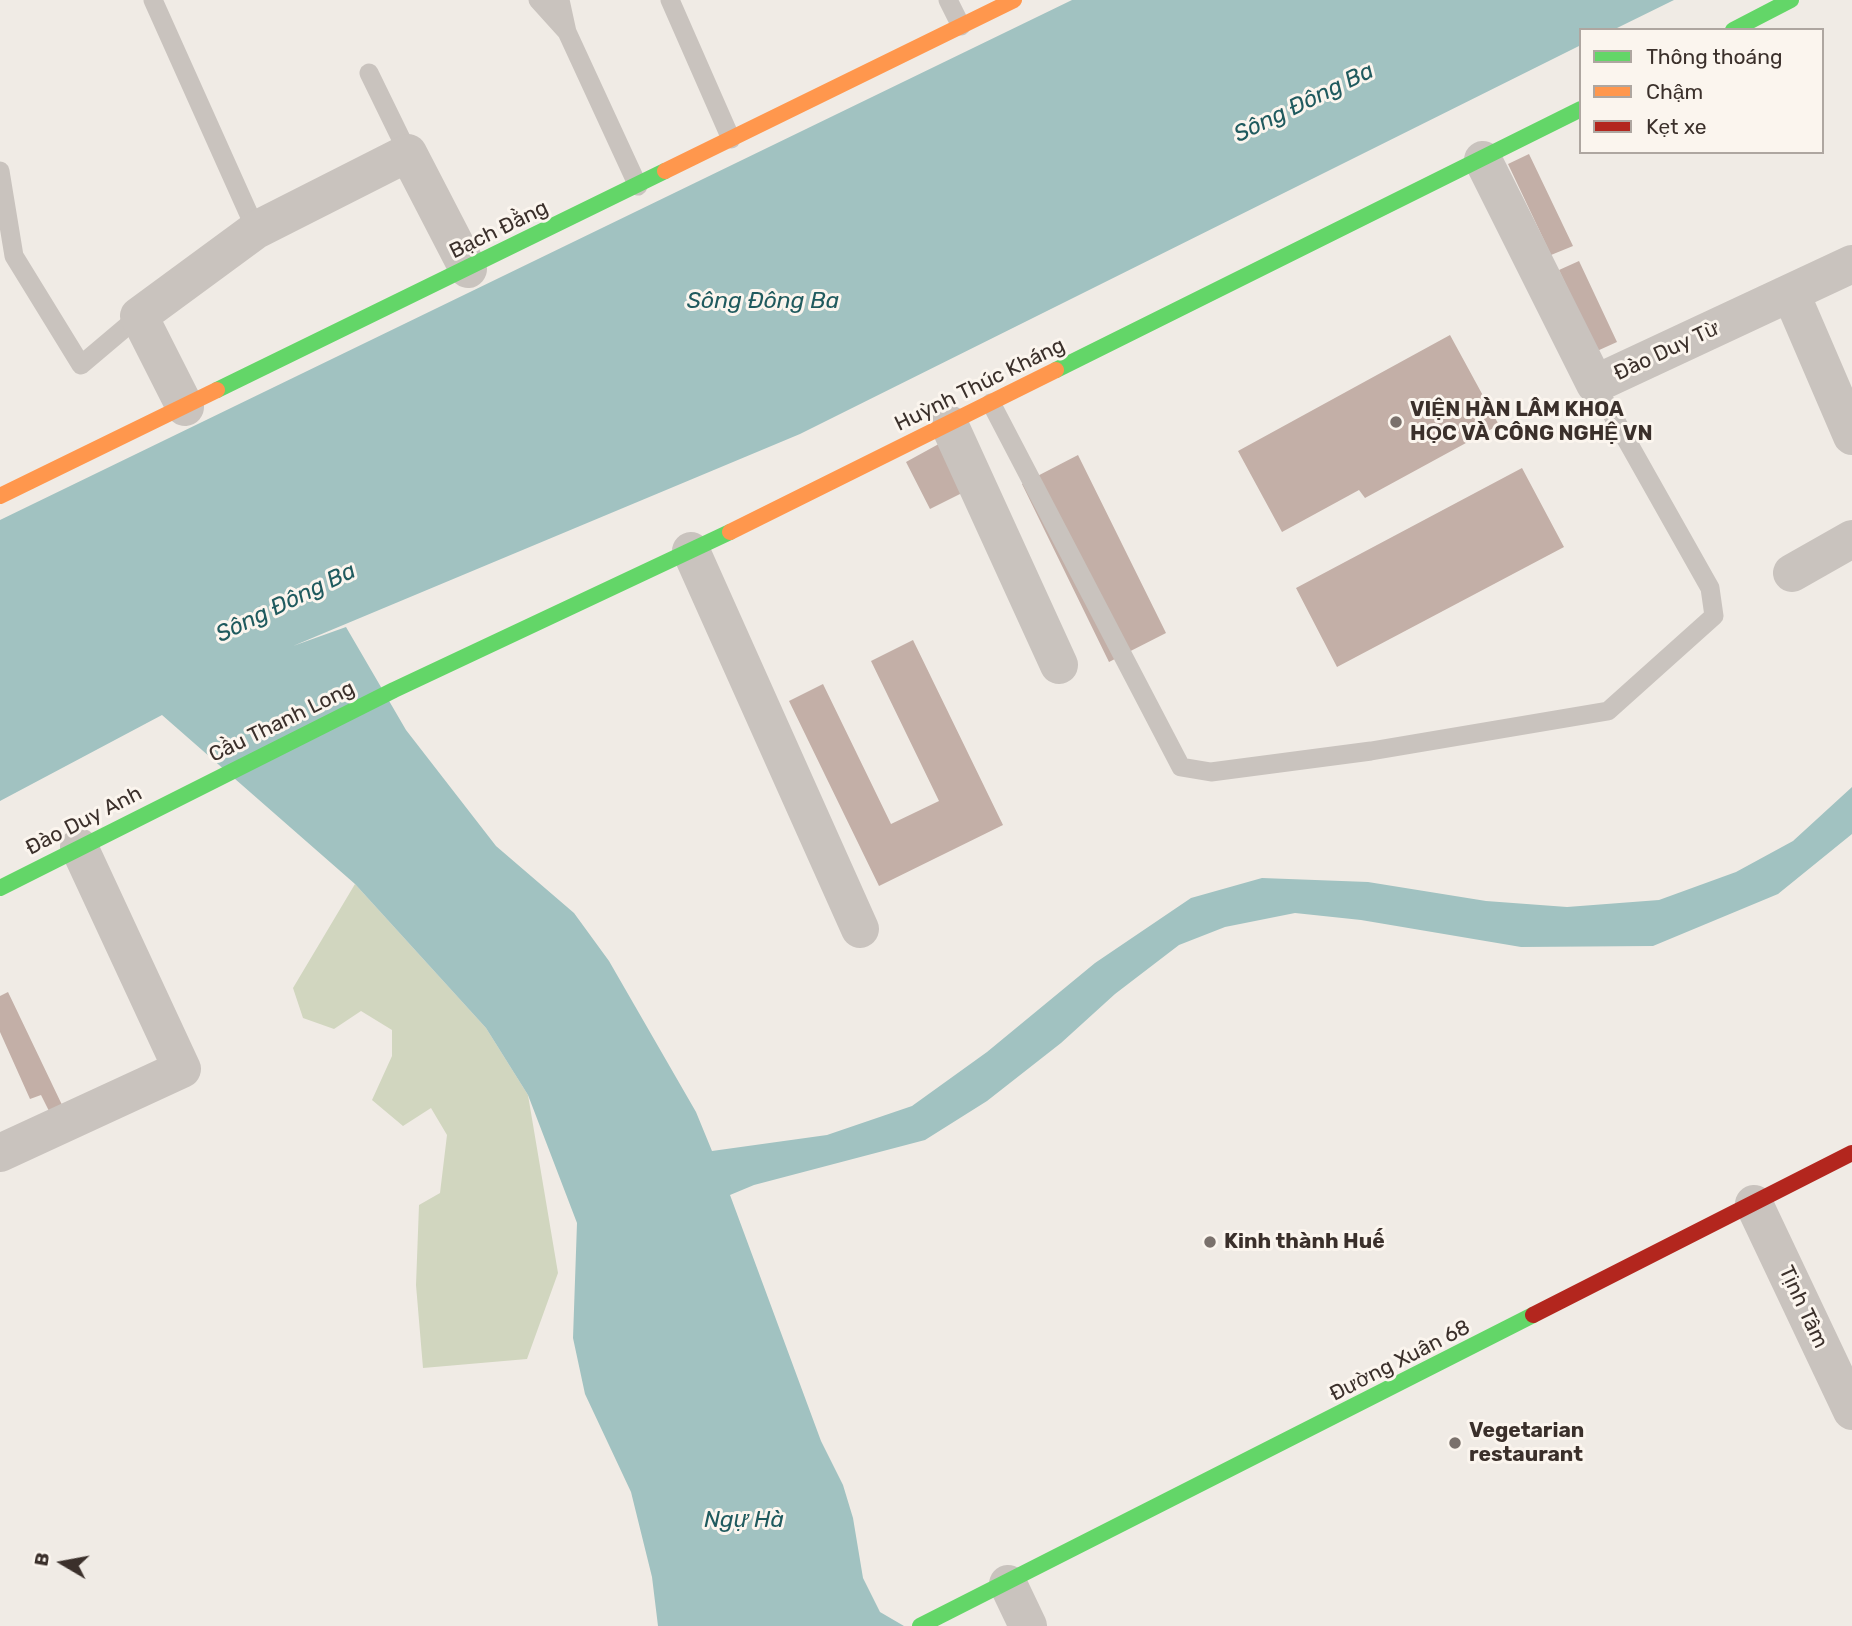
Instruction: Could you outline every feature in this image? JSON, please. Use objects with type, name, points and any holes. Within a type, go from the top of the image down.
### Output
[{"type":"street","name":"Bạch Đằng","points":[[0,496],[1014,0]]},
{"type":"street","points":[[1737,28],[1791,0]]},
{"type":"street","name":"Huỳnh Thúc Kháng","points":[[394,690],[691,551],[1579,110]]},
{"type":"street","points":[[185,407],[139,316],[256,230],[408,153],[468,269]]},
{"type":"street","name":"Đào Duy Từ","points":[[1483,160],[1595,384],[1852,264]]},
{"type":"street","points":[[1791,294],[1852,436]]},
{"type":"street","points":[[949,424],[1059,665]]},
{"type":"street","points":[[1792,573],[1852,539]]},
{"type":"street","points":[[691,551],[860,929]]},
{"type":"street","name":"Cầu Thanh Long","points":[[188,792],[394,690]]},
{"type":"street","name":"Đào Duy Anh","points":[[0,888],[188,792]]},
{"type":"street","points":[[0,1153],[182,1069],[79,847]]},
{"type":"street","name":"Đường Xuân 68","points":[[920,1626],[1008,1584],[1852,1153]]},
{"type":"street","name":"Tịnh Tâm","points":[[1754,1204],[1852,1411]]},
{"type":"street","points":[[1008,1584],[1028,1626]]},
{"type":"lane","points":[[153,0],[256,230]]},
{"type":"lane","points":[[538,0],[567,32]]},
{"type":"lane","points":[[559,0],[567,32],[638,186]]},
{"type":"lane","points":[[670,0],[731,139]]},
{"type":"lane","points":[[948,0],[961,26]]},
{"type":"lane","points":[[369,73],[408,153]]},
{"type":"lane","points":[[0,171],[14,256],[81,365],[139,316]]},
{"type":"lane","points":[[991,403],[1181,767],[1211,772],[1371,751],[1608,711],[1714,616],[1710,588],[1595,384]]},
{"type":"green space","points":[[355,884],[486,1028],[528,1095],[558,1273],[527,1359],[423,1368],[416,1285],[419,1205],[440,1193],[447,1135],[431,1108],[403,1126],[372,1100],[392,1056],[392,1030],[361,1011],[334,1029],[303,1018],[293,988]]},
{"type":"water","name":"Sông Đông Ba","points":[[1072,0],[1674,0],[1617,28],[1579,28],[1579,46],[800,434],[293,646],[346,627],[406,730],[496,846],[574,913],[609,961],[696,1112],[712,1151],[827,1135],[912,1106],[987,1052],[1095,963],[1191,898],[1262,878],[1368,882],[1486,901],[1567,907],[1659,900],[1736,872],[1793,841],[1852,787],[1852,834],[1778,894],[1653,946],[1521,947],[1361,920],[1295,913],[1225,927],[1179,945],[1115,994],[1061,1043],[987,1101],[925,1140],[754,1185],[730,1195],[821,1441],[843,1485],[853,1518],[863,1578],[880,1612],[904,1626],[658,1626],[652,1577],[631,1492],[585,1394],[573,1338],[577,1223],[528,1095],[486,1028],[355,884],[162,715],[0,801],[0,520]]},
{"type":"building","points":[[1529,154],[1573,246],[1551,255],[1508,164]]},
{"type":"building","points":[[1579,261],[1617,342],[1597,351],[1559,270]]},
{"type":"building","points":[[1450,335],[1499,425],[1365,498],[1359,490],[1282,532],[1238,451]]},
{"type":"building","points":[[946,440],[970,489],[930,509],[906,462]]},
{"type":"building","points":[[1078,455],[1166,633],[1109,662],[1022,484]]},
{"type":"building","points":[[1522,468],[1564,547],[1337,667],[1296,588]]},
{"type":"building","points":[[913,640],[1003,825],[879,886],[789,701],[823,684],[891,824],[939,801],[871,661]]},
{"type":"building","points":[[8,992],[63,1107],[50,1113],[41,1095],[30,1099],[0,1032],[0,996]]},
{"type":"traffic: fast","points":[[1737,28],[1791,0]]},
{"type":"traffic: fast","points":[[1056,370],[1579,110]]},
{"type":"traffic: fast","points":[[217,390],[665,171]]},
{"type":"traffic: fast","points":[[0,888],[394,690],[730,532]]},
{"type":"traffic: fast","points":[[920,1626],[1533,1315]]},
{"type":"traffic: slow","points":[[665,171],[1014,0]]},
{"type":"traffic: slow","points":[[730,532],[1056,370]]},
{"type":"traffic: slow","points":[[0,496],[217,390]]},
{"type":"traffic: jam","points":[[1533,1315],[1852,1153]]},
{"type":"place","name":"VIỆN HÀN LÂM KHOA HỌC VÀ CÔNG NGHỆ VN","points":[[1396,422]]},
{"type":"place","name":"Kinh thành Huế","points":[[1210,1242]]},
{"type":"place","name":"Vegetarian restaurant","points":[[1455,1443]]},
{"type":"water label","name":"Ngự Hà","points":[[744,1520]]}]
